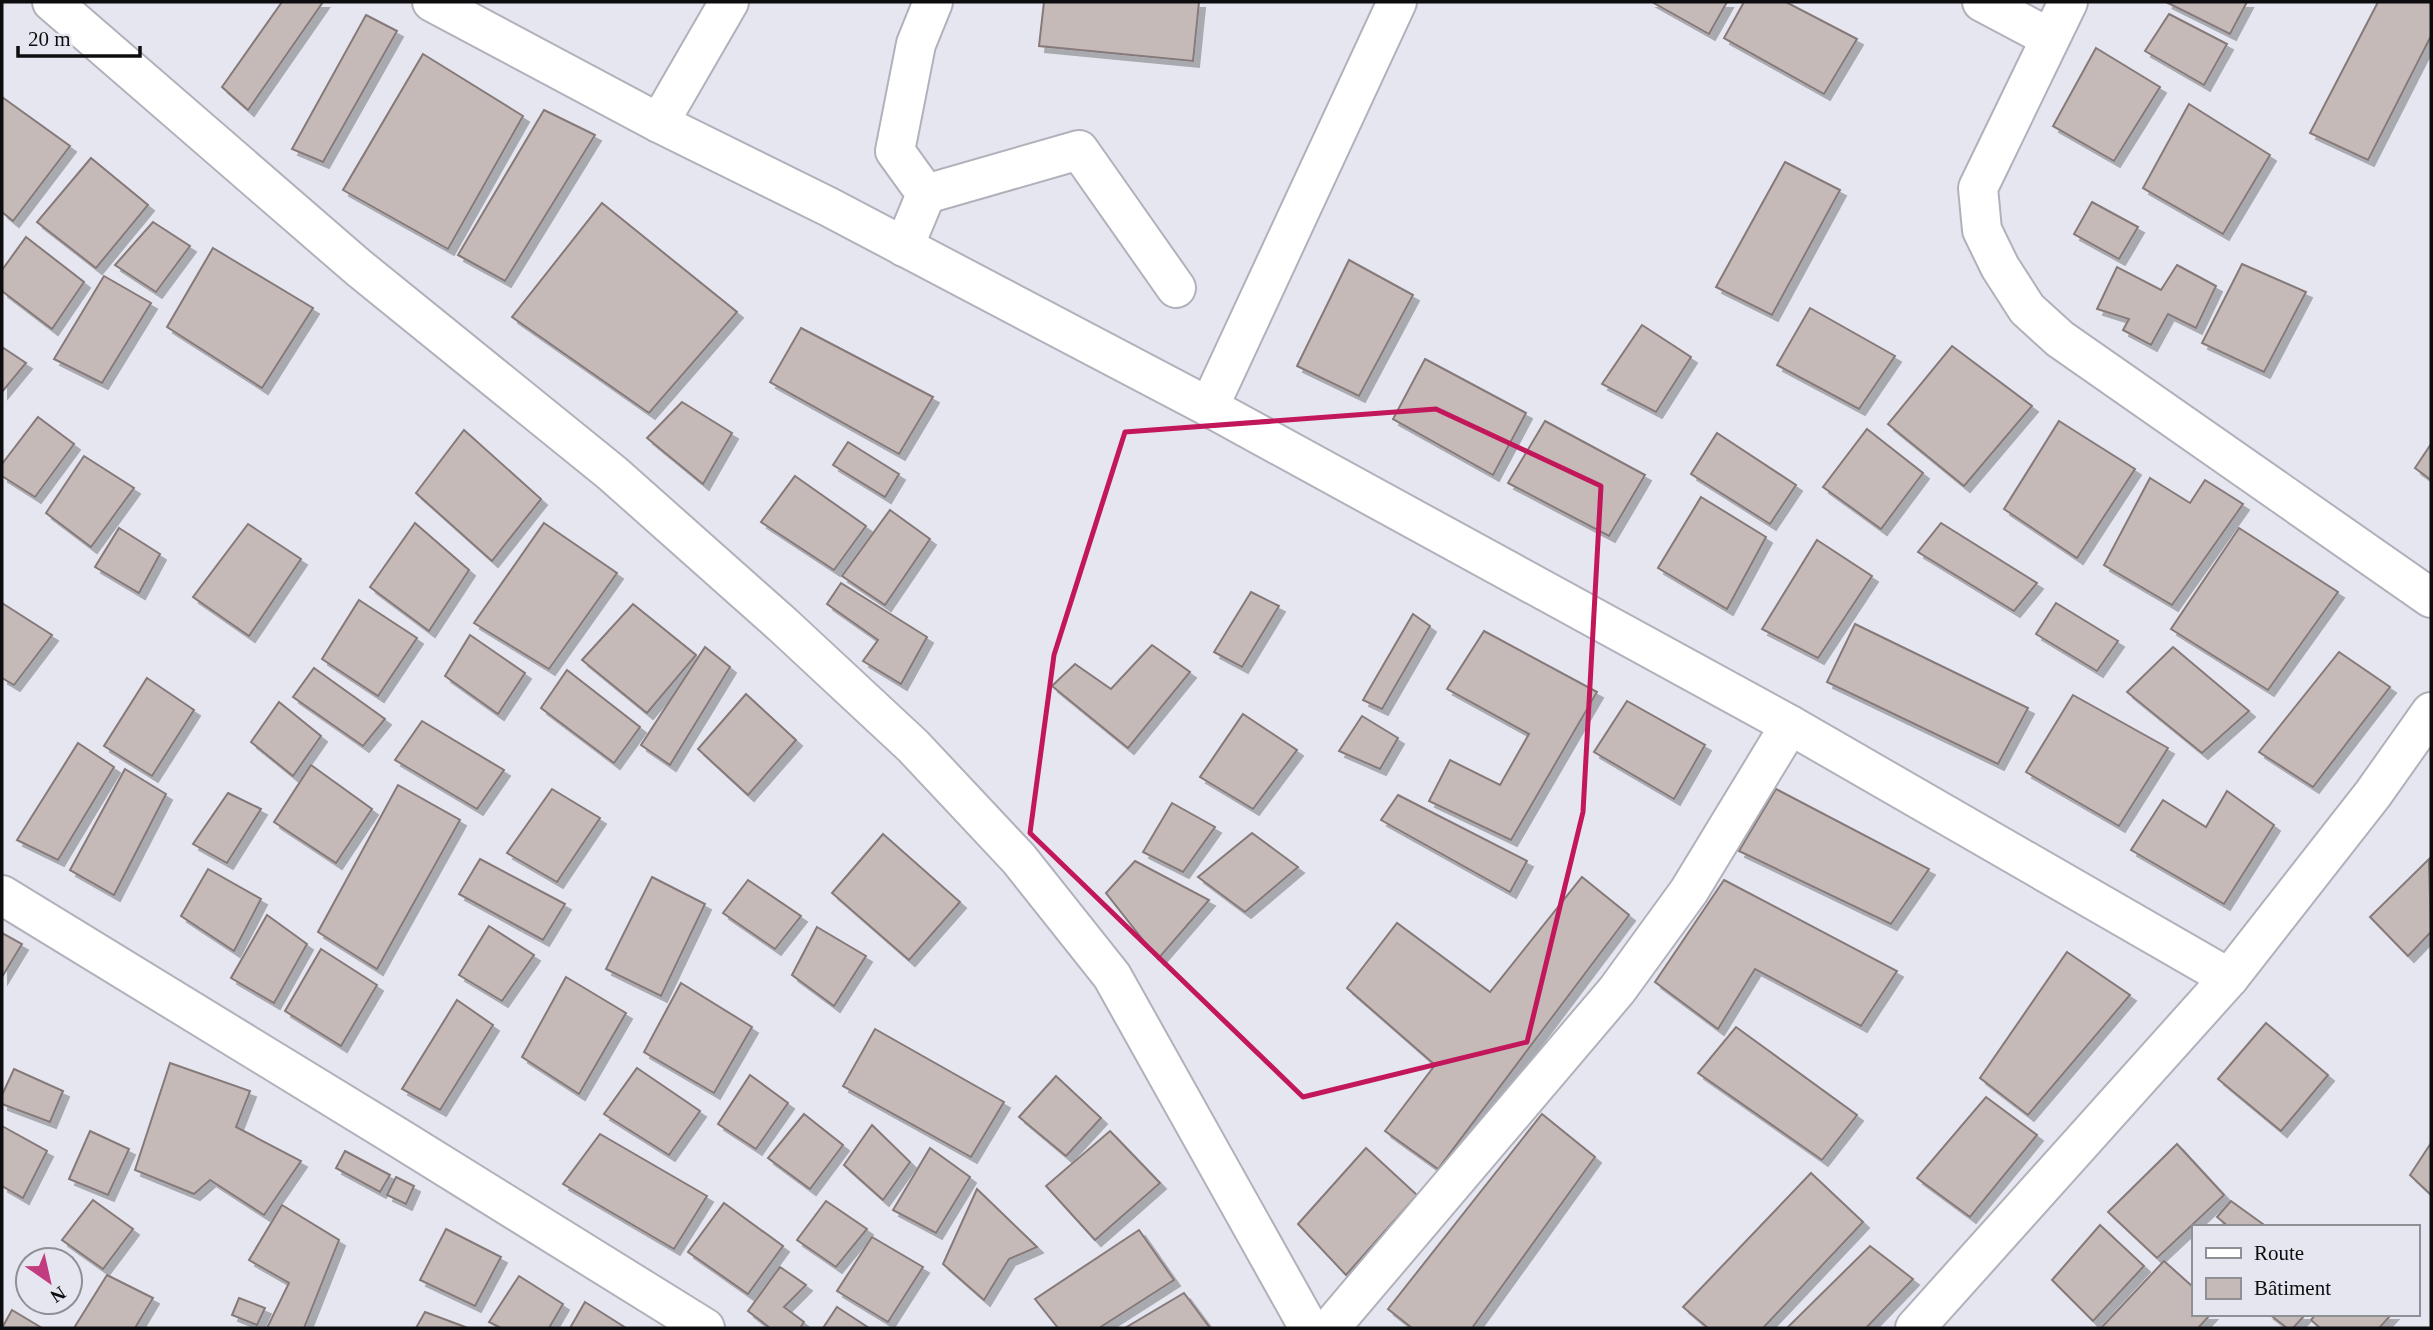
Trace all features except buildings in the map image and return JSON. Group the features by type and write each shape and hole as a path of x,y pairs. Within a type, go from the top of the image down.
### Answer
{"street":[{"path":"52,2 359,268 612,473 913,746 1019,859 1112,976 1308,1328"},
{"path":"432,2 659,123 829,207 1209,407 1790,725 2229,978"},
{"path":"659,123 729,2"},
{"path":"926,194 895,151 916,44 933,2"},
{"path":"1209,407 1397,2"},
{"path":"1982,2 2050,37"},
{"path":"2068,2 1978,188 1982,229 2000,267 2027,309 2060,339 2431,598"},
{"path":"926,194 1079,150 1176,288"},
{"path":"904,247 926,194"},
{"path":"1914,1328 2229,978 2373,794 2431,712"},
{"path":"1330,1328 1617,990 1689,891 1790,725"},
{"path":"2,895 705,1328"}],"highlighted area":[{"path":"1436,409 1601,486 1583,812 1527,1042 1303,1097 1030,833 1054,655 1125,432"}]}
